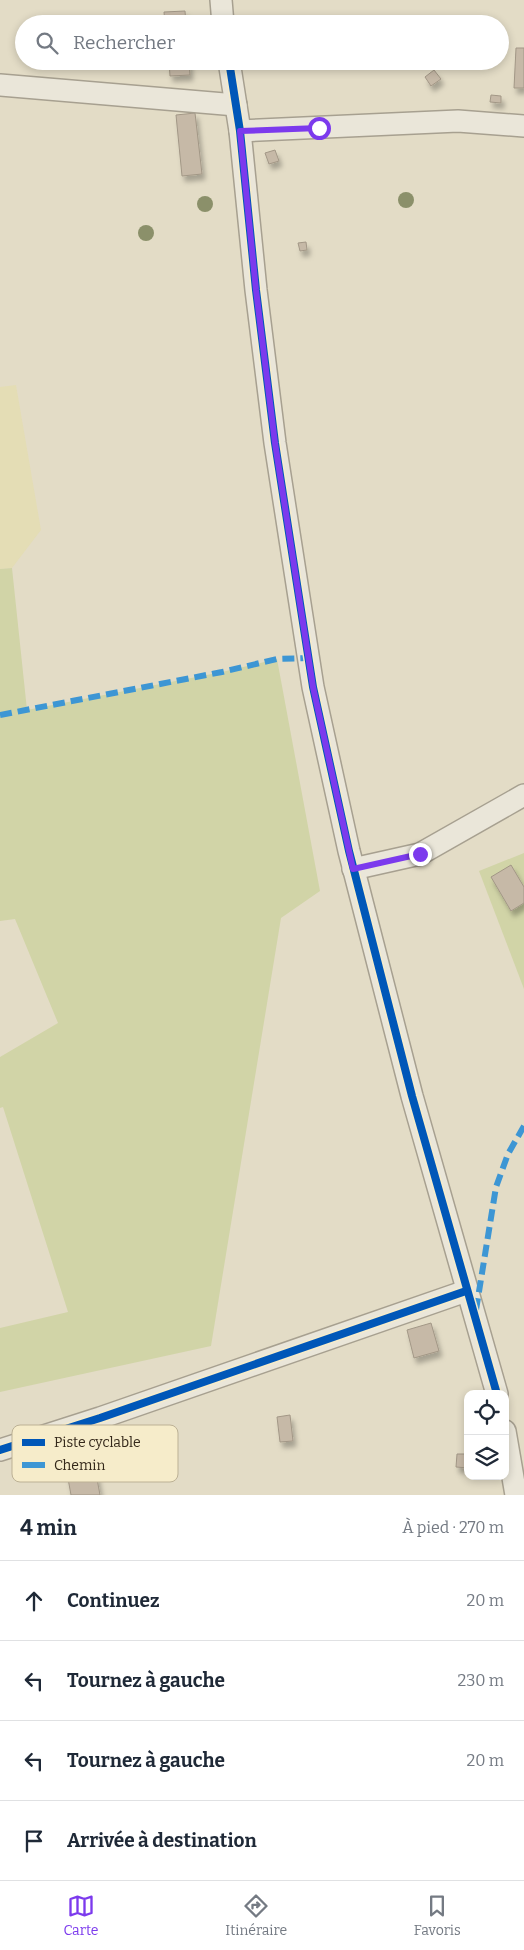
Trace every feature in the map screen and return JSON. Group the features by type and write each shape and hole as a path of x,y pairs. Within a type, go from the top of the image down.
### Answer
{"street":[{"path":"221,0 223,15"},
{"path":"230,70 240,131 257,298 278,462 313,687 353,869 412,1096 466,1291 496,1390"},
{"path":"0,85 236,105"},
{"path":"240,131 458,121 524,126"},
{"path":"353,869 420,854 524,795"},
{"path":"78,1425 466,1291"},
{"path":"506,1435 516,1495"},
{"path":"0,1450 12,1446"}],"shaded area":[{"path":"16,385 41,530 12,568 0,569 0,387"}],"green space":[{"path":"12,568 27,710 222,672 277,659 320,891 281,918 211,1346 0,1392 0,1328 68,1312 3,1107 0,1108 0,1057 58,1023 15,919 0,921 0,569"},
{"path":"524,853 524,989 479,871"}],"building":[{"path":"185,11 185,15 164,15 164,12"},
{"path":"516,48 524,48 524,88 514,88"},
{"path":"170,70 190,70 190,75 170,76"},
{"path":"434,70 441,79 431,86 425,77"},
{"path":"491,95 501,96 501,103 490,102"},
{"path":"195,113 202,174 182,176 176,115"},
{"path":"275,150 279,161 269,164 265,153"},
{"path":"306,242 307,250 300,251 298,243"},
{"path":"511,865 524,887 524,903 511,911 491,877"},
{"path":"431,1323 439,1351 414,1358 407,1330"},
{"path":"290,1415 293,1441 280,1442 277,1417"},
{"path":"457,1454 464,1454 464,1468 456,1467"},
{"path":"69,1482 98,1482 100,1495 71,1495"}],"marked path":[{"path":"0,715 222,672 277,659 309,658"},
{"path":"476,1310 496,1187 508,1154 524,1126"}],"cycle path":[{"path":"230,70 240,131 256,290 275,443 313,687 349,851 412,1096 496,1390"},
{"path":"78,1425 466,1291"},
{"path":"0,1450 12,1446"}],"route":[{"path":"319,128 240,131 256,290 275,443 313,687 353,869 420,854"}]}
